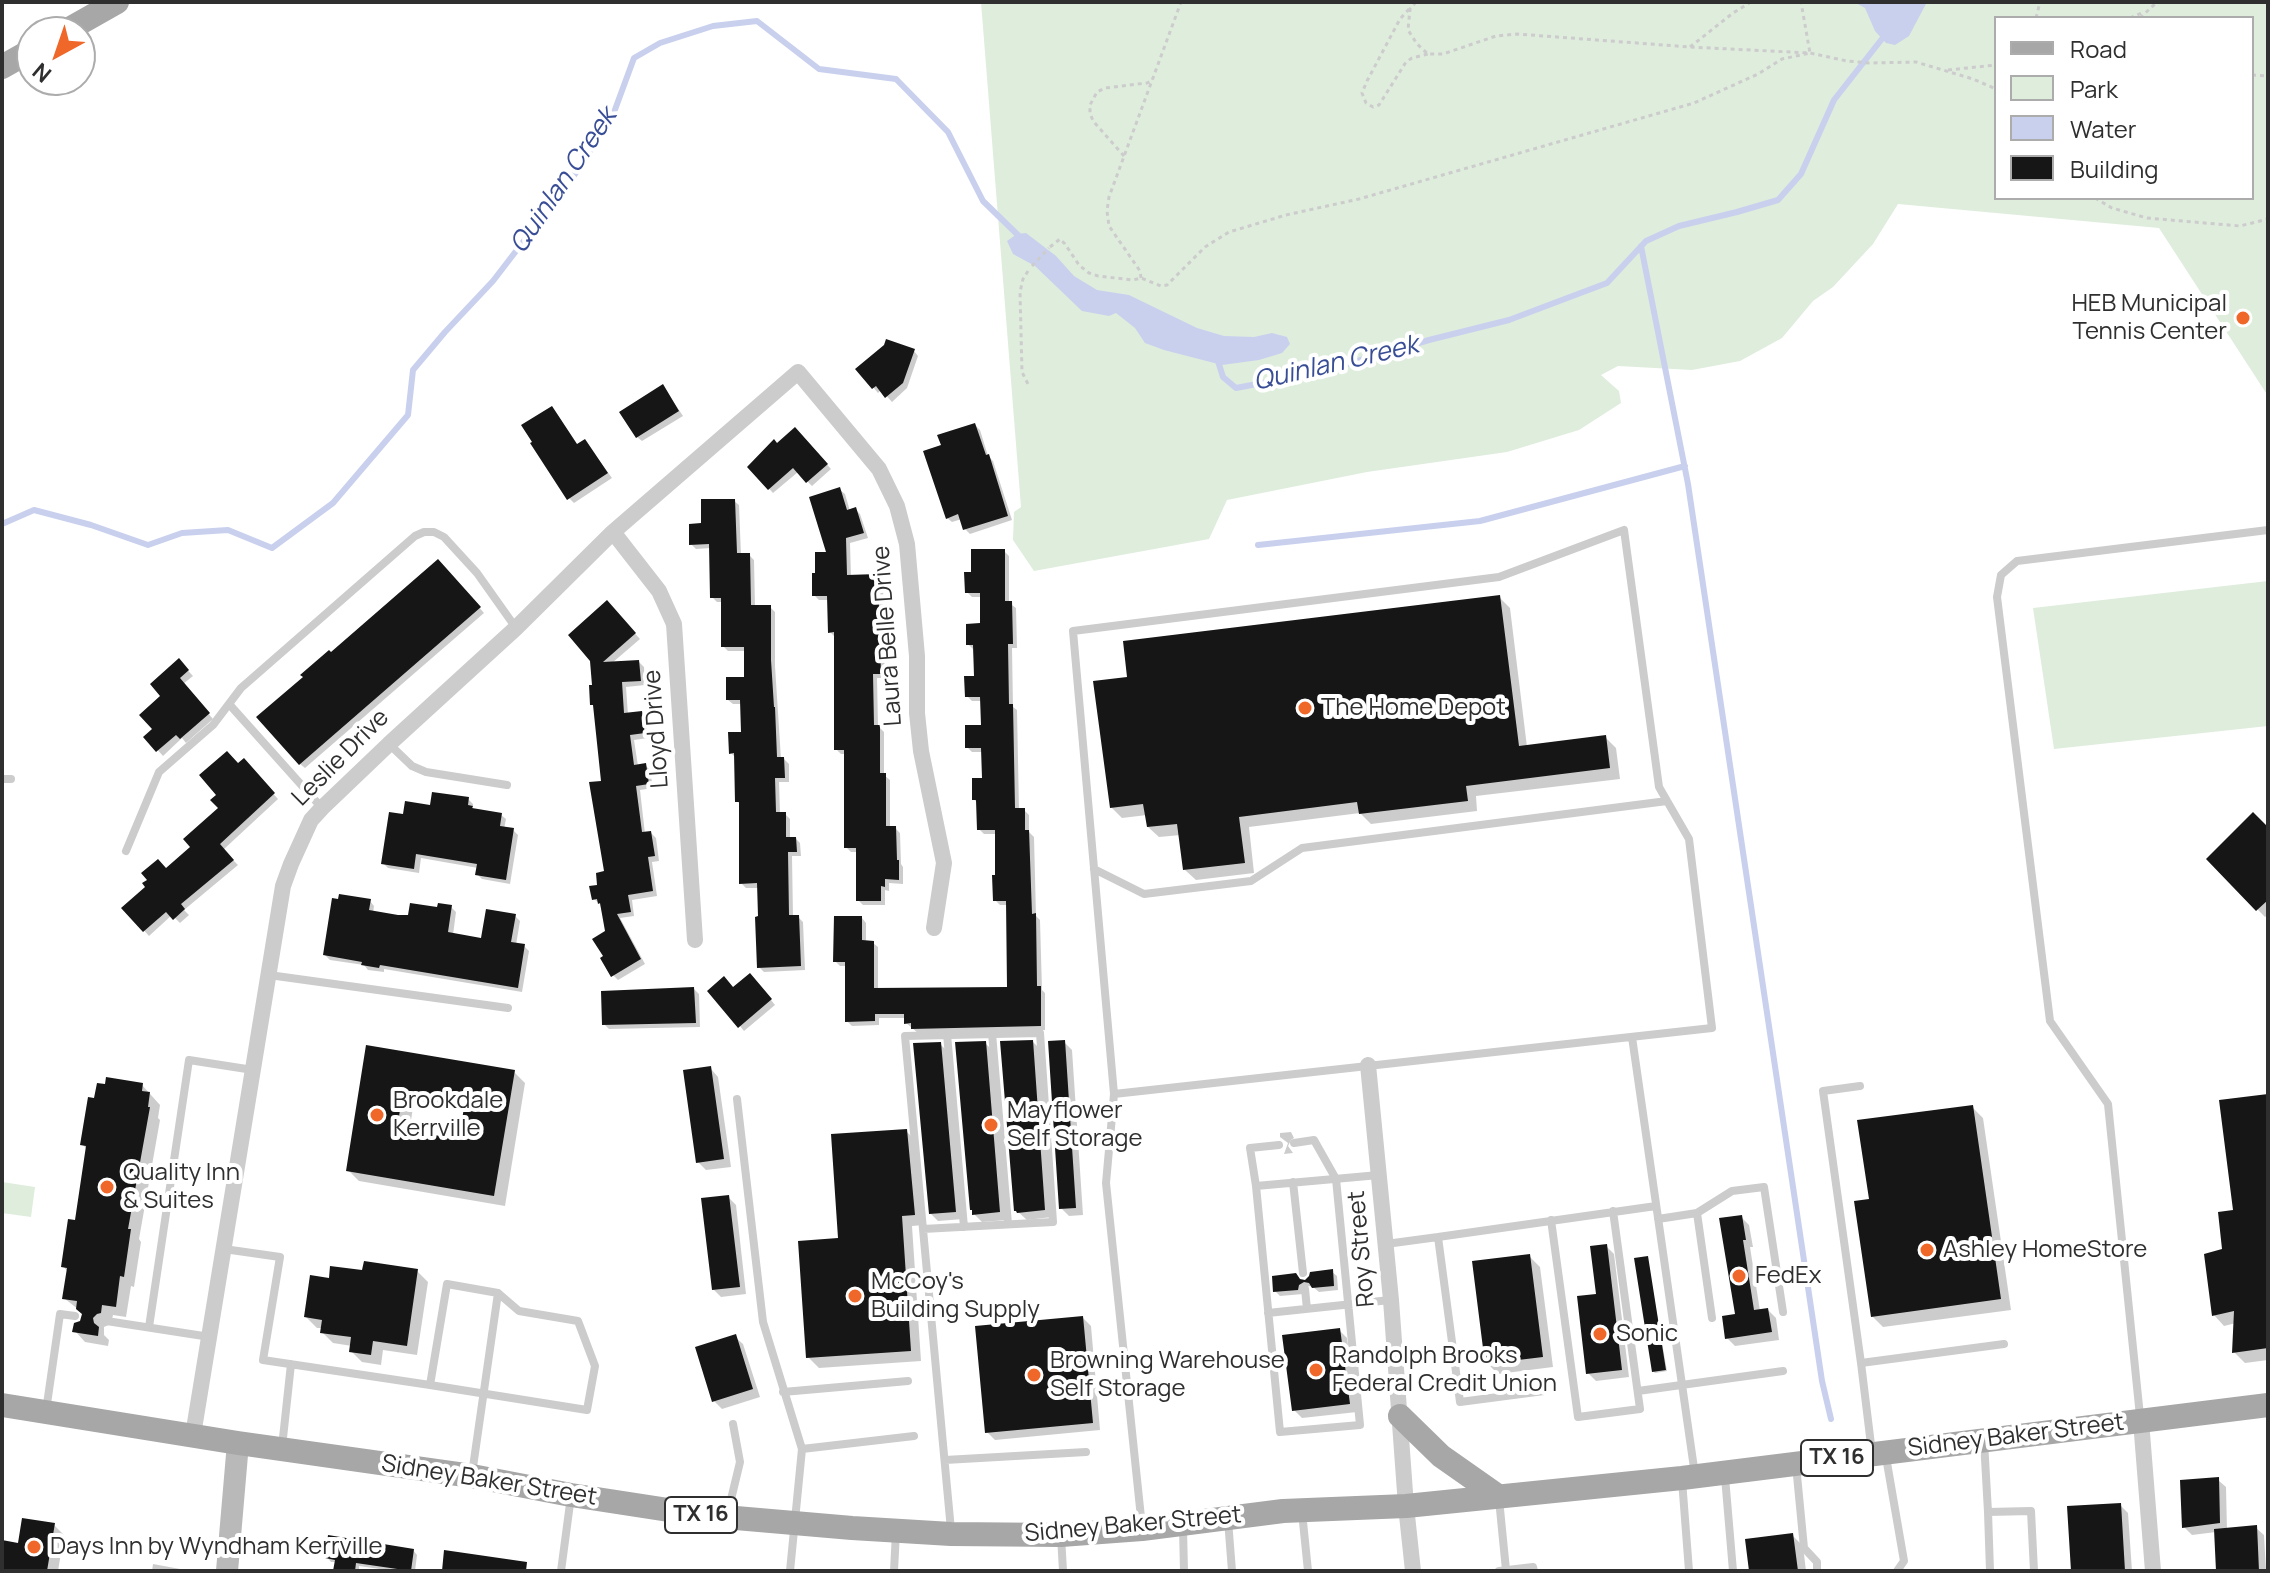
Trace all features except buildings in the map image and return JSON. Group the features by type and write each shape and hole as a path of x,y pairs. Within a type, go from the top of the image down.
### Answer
{"main road":[{"path":"92,16 117,2"},
{"name":"Sidney Baker Street","path":"2,1405 472,1476 701,1515 896,1531 1061,1535 1302,1511 1406,1506 1688,1477 2268,1405"},
{"path":"1400,1416 1441,1456 1498,1496"}],"street":[{"name":"Leslie Drive","path":"193,1435 283,886 311,820 516,628 613,532 798,372"},
{"name":"Laura Belle Drive","path":"798,372 879,469 897,506 907,544 917,656 921,751 944,863 934,928"},
{"name":"Lloyd Drive","path":"613,532 659,591 674,624 695,940"},
{"name":"Roy Street","path":"1368,1065 1413,1571"},
{"path":"2141,1421 2153,1571"},
{"path":"227,1571 238,1443"}],"lane":[{"path":"1114,1094 1712,1028 1689,839 1659,787 1624,530 1499,577 1073,631 1114,1094 1106,1183 1142,1529"},
{"path":"2141,1421 2108,1104 2050,1021 1997,597 2001,575 2017,561 2268,530"},
{"path":"126,851 159,772 213,725 241,688 415,536 434,532 444,537 477,573 516,628"},
{"path":"229,704 322,808"},
{"path":"389,744 412,766 426,772 507,785"},
{"path":"1094,869 1144,894 1251,881 1302,848 1667,801"},
{"path":"269,975 508,1008"},
{"path":"992,1033 1008,1224"},
{"path":"923,1229 1053,1222 1040,1033 905,1036 951,1534"},
{"path":"947,1034 964,1227"},
{"path":"1632,1037 1681,1386 1688,1477 1689,1571"},
{"path":"149,1327 189,1060 253,1070"},
{"path":"1860,1086 1823,1091 1861,1363 1904,1561 1897,1571"},
{"path":"737,1099 763,1322 802,1449 790,1571"},
{"path":"1279,1145 1250,1148 1280,1432 1360,1425 1336,1179 1314,1140 1294,1143"},
{"path":"1256,1186 1379,1174"},
{"path":"1293,1182 1303,1273"},
{"path":"1658,1219 1697,1213 1732,1191 1764,1187 1783,1312"},
{"path":"1386,1244 1656,1206"},
{"path":"1551,1220 1578,1417 1640,1409 1613,1211"},
{"path":"1697,1213 1712,1318"},
{"path":"1438,1237 1460,1402 1544,1391"},
{"path":"224,1249 280,1257 263,1360 587,1410 595,1366 578,1321 519,1311 498,1293 447,1284 430,1385"},
{"path":"1305,1289 1307,1309"},
{"path":"472,1476 498,1293"},
{"path":"1268,1313 1391,1300"},
{"path":"46,1412 60,1314 75,1316"},
{"path":"100,1320 210,1337"},
{"path":"1861,1363 2004,1344"},
{"path":"282,1449 291,1364"},
{"path":"1638,1391 1783,1371"},
{"path":"783,1392 908,1381"},
{"path":"727,1517 740,1462 733,1424"},
{"path":"802,1449 914,1436"},
{"path":"1984,1441 1990,1571"},
{"path":"945,1460 1086,1452"},
{"path":"1796,1463 1804,1548 1817,1562 1817,1571"},
{"path":"1724,1472 1733,1571"},
{"path":"561,1571 571,1495"},
{"path":"1498,1496 1506,1570"},
{"path":"1302,1511 1308,1571"},
{"path":"1988,1512 2031,1511 2034,1571"},
{"path":"1228,1518 1232,1571"},
{"path":"1183,1524 1184,1571"},
{"path":"894,1571 896,1531"},
{"path":"1061,1535 1063,1571"},
{"path":"1499,1571 1533,1567 1534,1571"}],"path":[{"path":"1141,278 1140,271 1109,226 1109,197 1181,2"},
{"path":"1416,2 1400,19 1362,93 1366,103 1373,107 1379,105 1406,62 1412,58 1443,54 1496,36 1517,34 1810,53 1847,61 1916,62 1994,88"},
{"path":"1690,47 1751,2"},
{"path":"1801,2 1810,53"},
{"path":"2135,16 2157,2"},
{"path":"1410,9 1408,30 1428,54"},
{"path":"2141,16 2144,12"},
{"path":"1032,266 1060,239 1079,265 1089,273 1133,280 1141,278 1161,286 1167,285 1205,247 1229,232 1286,215 1359,199 1694,103 1758,74 1782,59 1810,53"},
{"path":"1944,71 1994,65"},
{"path":"1124,156 1093,121 1090,105 1097,92 1105,88 1147,83 1153,79"},
{"path":"2098,200 2112,208 2147,218 2240,226 2268,219"},
{"path":"1028,271 1020,292 1022,372 1029,386"}],"green space":[{"path":"981,2 2268,2 2268,396 2159,228 1898,204 1873,244 1833,287 1813,301 1782,338 1740,361 1692,370 1618,366 1601,375 1619,391 1621,403 1579,430 1507,452 1367,472 1227,500 1209,539 1034,571 1013,540 1014,512 1021,507"},
{"path":"2268,581 2268,726 2054,749 2033,608"},
{"path":"2,1182 35,1187 31,1217 2,1213"}],"water":[{"path":"1854,2 1927,2 1909,36 1895,45 1886,43 1875,31 1865,8"},
{"path":"1026,233 1056,256 1074,276 1097,290 1129,295 1197,328 1224,336 1254,337 1272,333 1287,337 1290,344 1282,353 1222,365 1145,343 1135,328 1116,313 1109,316 1082,311 1035,266 1013,254 1007,241 1017,234"}],"waterway":[{"name":"Quinlan Creek","path":"2,524 34,510 148,545 182,533 228,530 272,548 333,503 408,415 413,370 493,281 573,177 613,115 634,58 660,43 713,26 757,21 819,69 896,79 948,132 983,201 1021,238"},
{"name":"Quinlan Creek","path":"1217,358 1223,377 1236,388 1320,372 1509,320 1607,283 1646,241 1679,226 1778,200 1801,174 1834,100 1885,35"},
{"path":"1641,246 1688,484 1822,1381 1831,1419"},
{"path":"1258,545 1480,521 1685,466"}],"place":[{"name":"HEB Municipal Tennis Center","path":"2243,318"},
{"name":"The Home Depot","path":"1305,708"},
{"name":"Brookdale Kerrville","path":"377,1115"},
{"name":"Mayflower Self Storage","path":"991,1125"},
{"name":"Quality Inn & Suites","path":"107,1187"},
{"name":"Ashley HomeStore","path":"1927,1250"},
{"name":"FedEx","path":"1739,1276"},
{"name":"McCoy's Building Supply","path":"855,1296"},
{"name":"Sonic","path":"1600,1334"},
{"name":"Randolph Brooks Federal Credit Union","path":"1316,1370"},
{"name":"Browning Warehouse Self Storage","path":"1034,1375"},
{"name":"Days Inn by Wyndham Kerrville","path":"34,1547"}]}
